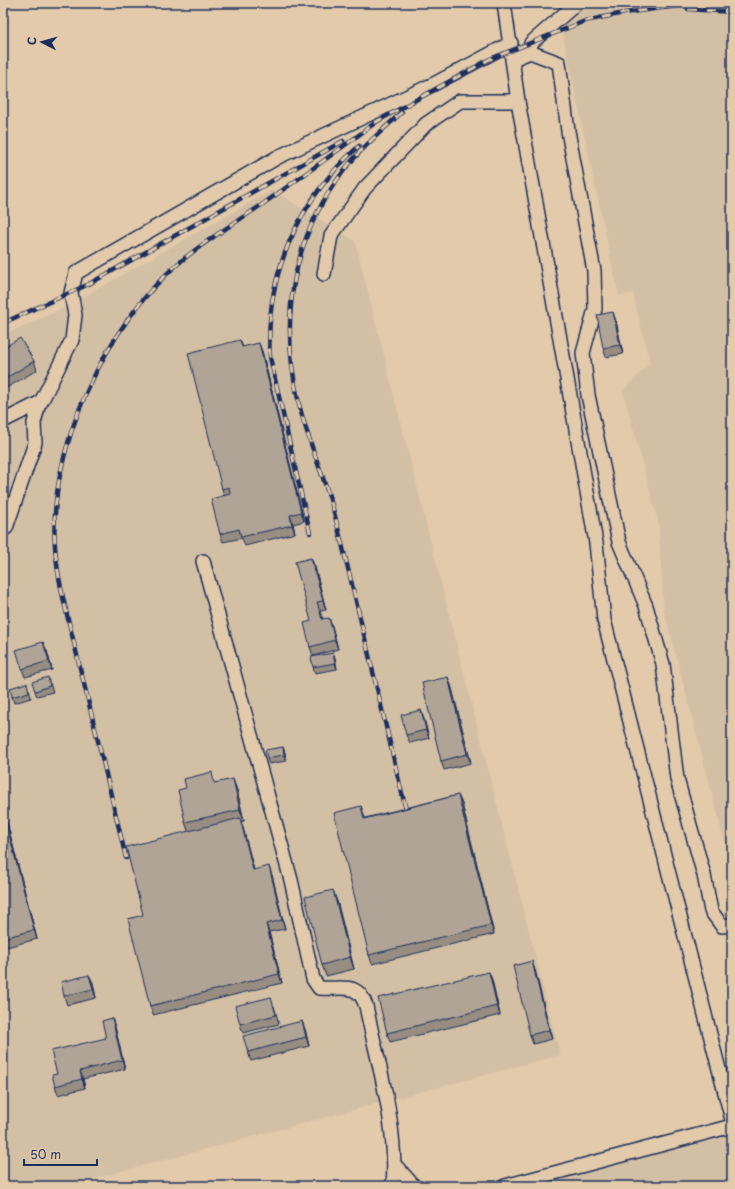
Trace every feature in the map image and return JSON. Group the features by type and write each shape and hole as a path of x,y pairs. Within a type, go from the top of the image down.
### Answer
{"street":[{"path":"504,3 511,43 518,101 596,543 604,620 732,1120"},
{"path":"530,52 531,43 577,3"},
{"path":"6,528 35,444 34,423 39,403 72,340 75,315 70,293 76,273 278,157 434,84 511,43"},
{"path":"513,59 530,52 558,63 568,131 594,271 595,309 583,353 588,395 602,466 619,542 646,606 664,664 677,779 704,875 711,911 722,926 732,925"},
{"path":"324,274 331,236 365,188 426,124 460,101 518,101"},
{"path":"3,421 39,403"},
{"path":"203,561 291,880 313,979 319,988 354,989 362,995 394,1135 395,1165 393,1186"},
{"path":"505,1186 732,1126"},
{"path":"395,1165 414,1186"}],"shaded area":[{"path":"556,3 732,3 732,869 664,610 658,521 623,391 650,363 633,293 619,296"},
{"path":"272,190 355,241 560,1055 66,1186 3,1186 3,335 62,309"},
{"path":"732,1128 732,1186 515,1186"}],"building":[{"path":"613,312 620,345 603,348 597,315"},
{"path":"20,338 34,361 3,380 3,348"},
{"path":"240,340 242,347 259,343 301,512 290,515 292,525 241,537 239,529 220,534 211,499 230,494 229,487 222,489 188,353"},
{"path":"311,558 323,601 317,602 322,619 329,618 335,640 310,647 304,623 311,621 295,562"},
{"path":"43,642 49,661 22,669 16,650"},
{"path":"333,653 335,663 313,667 311,657"},
{"path":"48,677 50,686 35,691 32,682"},
{"path":"448,677 467,754 441,761 422,683"},
{"path":"27,683 29,692 12,697 10,688"},
{"path":"421,710 426,730 406,735 401,715"},
{"path":"283,747 284,755 267,758 265,750"},
{"path":"212,772 214,783 233,779 240,810 185,822 178,790 186,788 184,779"},
{"path":"458,795 491,925 369,955 334,813 361,806 364,819"},
{"path":"3,811 34,930 3,938"},
{"path":"240,818 253,870 269,866 282,920 266,924 279,974 150,1006 128,919 143,915 126,847"},
{"path":"333,890 350,957 322,965 305,897"},
{"path":"532,961 549,1030 530,1035 513,966"},
{"path":"489,972 497,1006 387,1033 378,998"},
{"path":"89,975 93,989 64,996 61,982"},
{"path":"271,997 276,1015 240,1024 235,1006"},
{"path":"112,1018 122,1060 80,1071 82,1079 55,1086 52,1075 57,1074 51,1051 106,1038 102,1021"},
{"path":"302,1021 306,1037 248,1052 243,1036"}],"railway":[{"path":"374,123 490,59 585,21 624,13 699,3"},
{"path":"688,9 732,12"},
{"path":"402,112 352,160 327,195 313,222 302,251 294,280 290,341 293,373 299,404 335,516 407,814"},
{"path":"126,858 65,607 55,546 55,508 61,469 72,430 87,391 106,354 128,319 153,288 180,262 199,247 260,206 379,120"},
{"path":"3,323 89,284 343,141"},
{"path":"310,533 270,357 270,327 273,297 280,269 290,241 303,215 319,190 338,167 359,146"}]}
